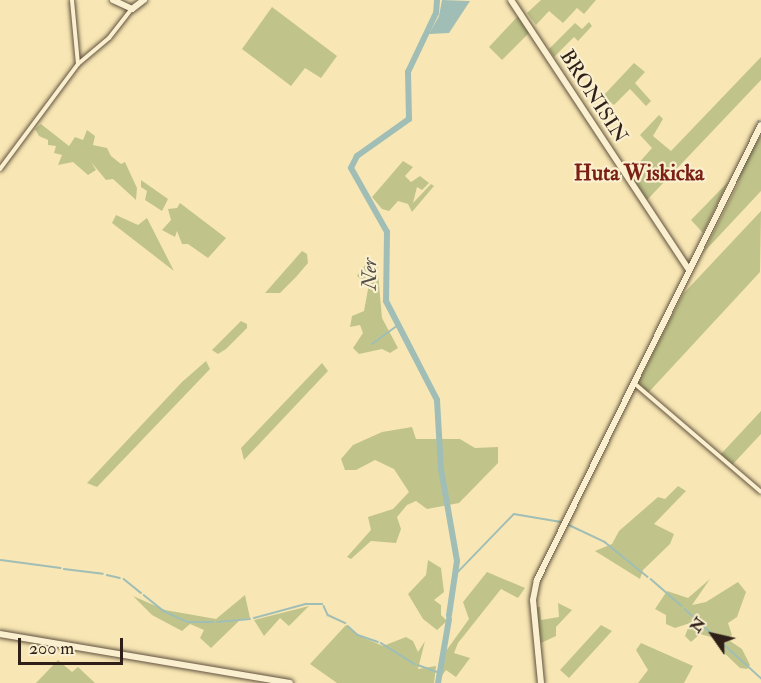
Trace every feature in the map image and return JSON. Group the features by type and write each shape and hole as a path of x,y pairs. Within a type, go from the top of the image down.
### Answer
{"street":[{"path":"72,0 78,64"},
{"path":"114,0 132,9"},
{"path":"0,169 78,64 109,38 132,9 144,0"},
{"name":"BRONISIN","path":"511,0 689,270"},
{"path":"541,683 534,588 761,125"},
{"path":"633,382 761,492"},
{"path":"0,634 290,683"}],"green space":[{"path":"541,0 596,0 584,14 577,8 563,23 549,11 536,25 527,13"},
{"path":"272,7 337,56 321,78 305,68 291,86 242,49"},
{"path":"519,15 530,32 502,60 489,47"},
{"path":"589,22 592,26 578,41 574,37 554,57 549,49 575,23 582,29"},
{"path":"761,57 761,80 647,200 629,174 652,148 640,135 659,115 663,119 653,136 671,151"},
{"path":"634,63 645,72 635,83 651,101 646,106 630,89 614,105 603,96"},
{"path":"41,124 69,146 75,137 83,140 87,130 95,136 93,145 107,148 111,156 121,164 125,162 137,188 136,200 113,179 106,180 91,162 96,170 88,175 73,162 58,165 62,155 54,153 56,146 48,145 48,140 39,136 35,129"},
{"path":"761,135 761,191 703,253 738,184 741,169"},
{"path":"403,161 413,167 405,176 411,182 420,176 429,183 422,190 417,187 413,203 431,184 434,186 412,212 408,204 398,201 389,211 382,209 372,197"},
{"path":"141,180 168,199 162,211 145,200 147,191 141,187"},
{"path":"728,182 703,233 691,220"},
{"path":"180,203 226,238 208,258 188,244 182,244 177,231 175,237 162,230 171,220 168,209 177,208"},
{"path":"761,211 760,272 648,393 638,383 683,294"},
{"path":"116,215 138,225 147,218 174,271 112,223"},
{"path":"302,251 307,254 308,263 296,277 280,293 265,293"},
{"path":"377,262 382,318 398,348 390,353 382,349 359,354 353,348 363,333 360,325 350,327 352,316 364,311 369,284 357,276 366,264"},
{"path":"241,321 247,324 247,328 226,349 218,354 212,350"},
{"path":"206,361 210,369 97,487 87,483 182,382"},
{"path":"322,363 328,371 244,460 241,448"},
{"path":"761,411 761,434 732,465 720,455"},
{"path":"412,427 416,439 460,439 475,448 498,447 498,463 459,503 427,509 416,501 407,505 397,517 401,529 396,543 371,541 351,559 347,557 371,530 368,517 393,509 409,492 394,469 375,460 356,470 345,470 341,459 353,445 382,432"},
{"path":"678,486 686,491 654,524 674,534 670,544 643,570 640,579 595,551 612,544 619,531 658,497 665,499"},
{"path":"428,560 441,568 444,592 434,600 441,605 441,615 447,621 437,630 423,619 408,594 426,575"},
{"path":"487,572 525,588 518,598 501,589 458,643 454,653 470,658 456,677 446,670 441,677 446,651 469,619 463,602"},
{"path":"710,579 692,605 706,602 738,582 746,592 737,617 728,623 732,635 727,639 742,649 750,665 747,669 740,668 720,649 722,640 700,634 691,642 685,636 690,623 675,628 666,624 666,615 655,609 667,591 688,598"},
{"path":"245,595 250,618 240,620 211,648 200,638 204,630 190,624 182,631 152,615 133,596 165,610 216,619"},
{"path":"558,603 572,610 556,627 556,636 541,643 536,607 540,607 541,620 559,617"},
{"path":"309,606 289,626 280,618 264,636 254,620"},
{"path":"346,625 357,635 383,646 406,637 413,641 418,652 425,641 418,669 436,666 434,683 337,683 310,664"},
{"path":"601,625 612,631 569,678 560,670"},
{"path":"641,643 693,666 684,683 638,683 648,670 636,650"},
{"path":"58,660 72,672 78,667 95,683 36,683"}],"water":[{"path":"442,0 470,1 449,33 429,34 439,16"}],"waterway":[{"name":"Ner","path":"437,0 436,13 408,72 409,119 357,156 351,168 387,232 386,301 437,400 441,469 457,561 449,615"},
{"path":"372,344 397,326"},
{"path":"456,574 514,514 562,522"},
{"path":"567,524 605,542 648,577"},
{"path":"1,560 60,568"},
{"path":"64,569 103,574"},
{"path":"107,575 120,578"},
{"path":"124,579 141,593"},
{"path":"651,579 682,606"},
{"path":"144,595 164,611 188,622 213,622"},
{"path":"254,618 306,604 322,604"},
{"path":"324,606 328,615 345,623"},
{"path":"685,609 761,678"},
{"path":"217,622 250,619"},
{"name":"Ner","path":"438,683 449,619"},
{"path":"348,626 358,635 378,642"},
{"path":"381,643 415,664"},
{"path":"418,665 440,673"}],"district":[{"name":"Huta Wiskicka","path":"639,174"}]}
